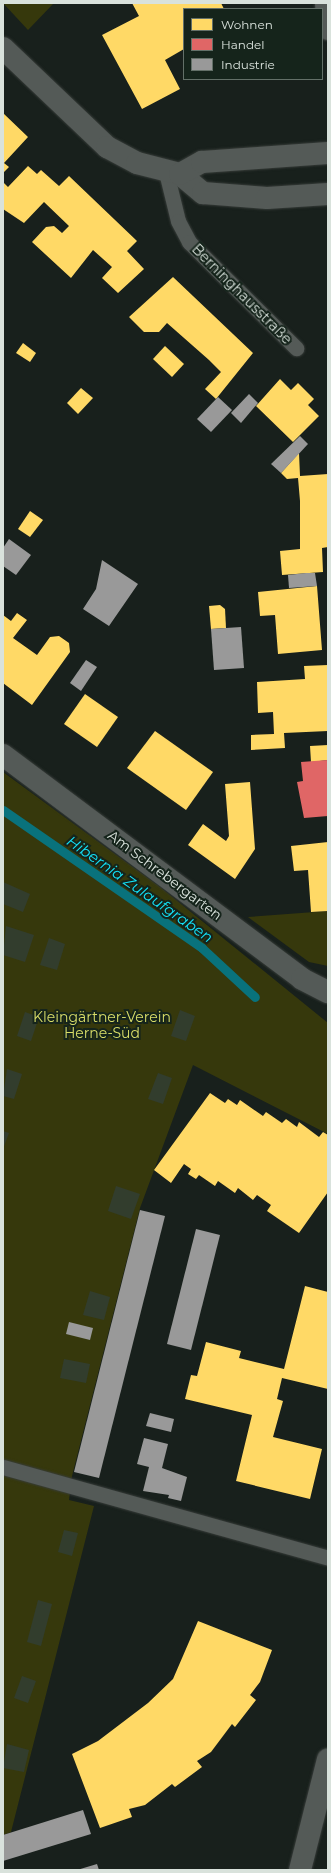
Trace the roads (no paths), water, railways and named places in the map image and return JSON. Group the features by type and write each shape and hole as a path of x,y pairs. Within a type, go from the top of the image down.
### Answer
{"street":[{"path":"326,3 328,29"},
{"path":"3,48 107,147 137,163 173,173 204,193 222,197 328,194"},
{"path":"173,173 202,162 328,153"},
{"name":"Am Schrebergarten","path":"3,755 302,979 328,992"},
{"path":"300,1870 328,1759"}],"lane":[{"name":"Berninghausstraße","path":"173,173 178,220 189,242 296,348"},
{"path":"3,1467 328,1558"}],"waterway":[{"name":"Hibernia Zulaufgraben","path":"3,810 202,948 255,997"}],"park label":[{"name":"Kleingärtner-Verein Herne-Süd","path":"102,1026"}]}
